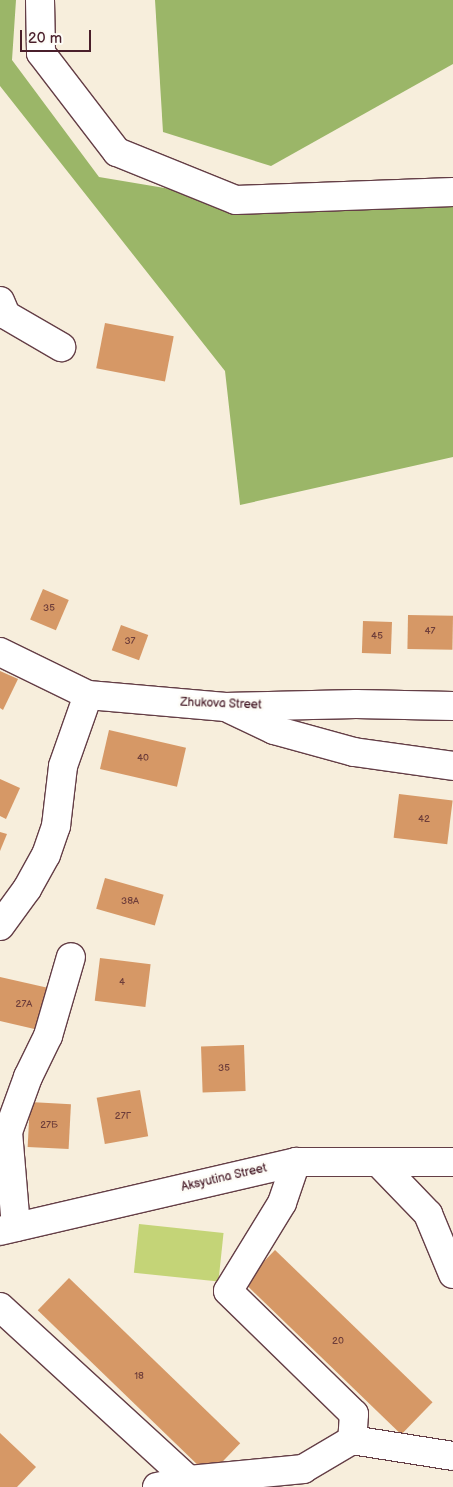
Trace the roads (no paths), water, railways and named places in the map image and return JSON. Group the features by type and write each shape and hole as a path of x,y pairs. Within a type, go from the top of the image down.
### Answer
{"street":[{"path":"40,0 41,53 117,152 236,200 453,192"},
{"path":"0,301 6,315 61,347"},
{"name":"Zhukova Street","path":"0,652 88,695 224,707 356,704 453,706"},
{"path":"0,926 28,889 46,855 56,826 63,766 88,695"},
{"path":"224,707 274,730 354,752 453,766"},
{"path":"8,1229 4,1132 48,1036 71,957"},
{"path":"296,1162 282,1203 228,1292 354,1414 352,1440"},
{"name":"Aksyutina Street","path":"8,1229 296,1162 453,1162"},
{"path":"380,1163 428,1214 453,1274"},
{"path":"0,1306 189,1480"},
{"path":"157,1487 189,1480 303,1469 352,1440 453,1456"},
{"path":"309,1487 323,1457"}]}
